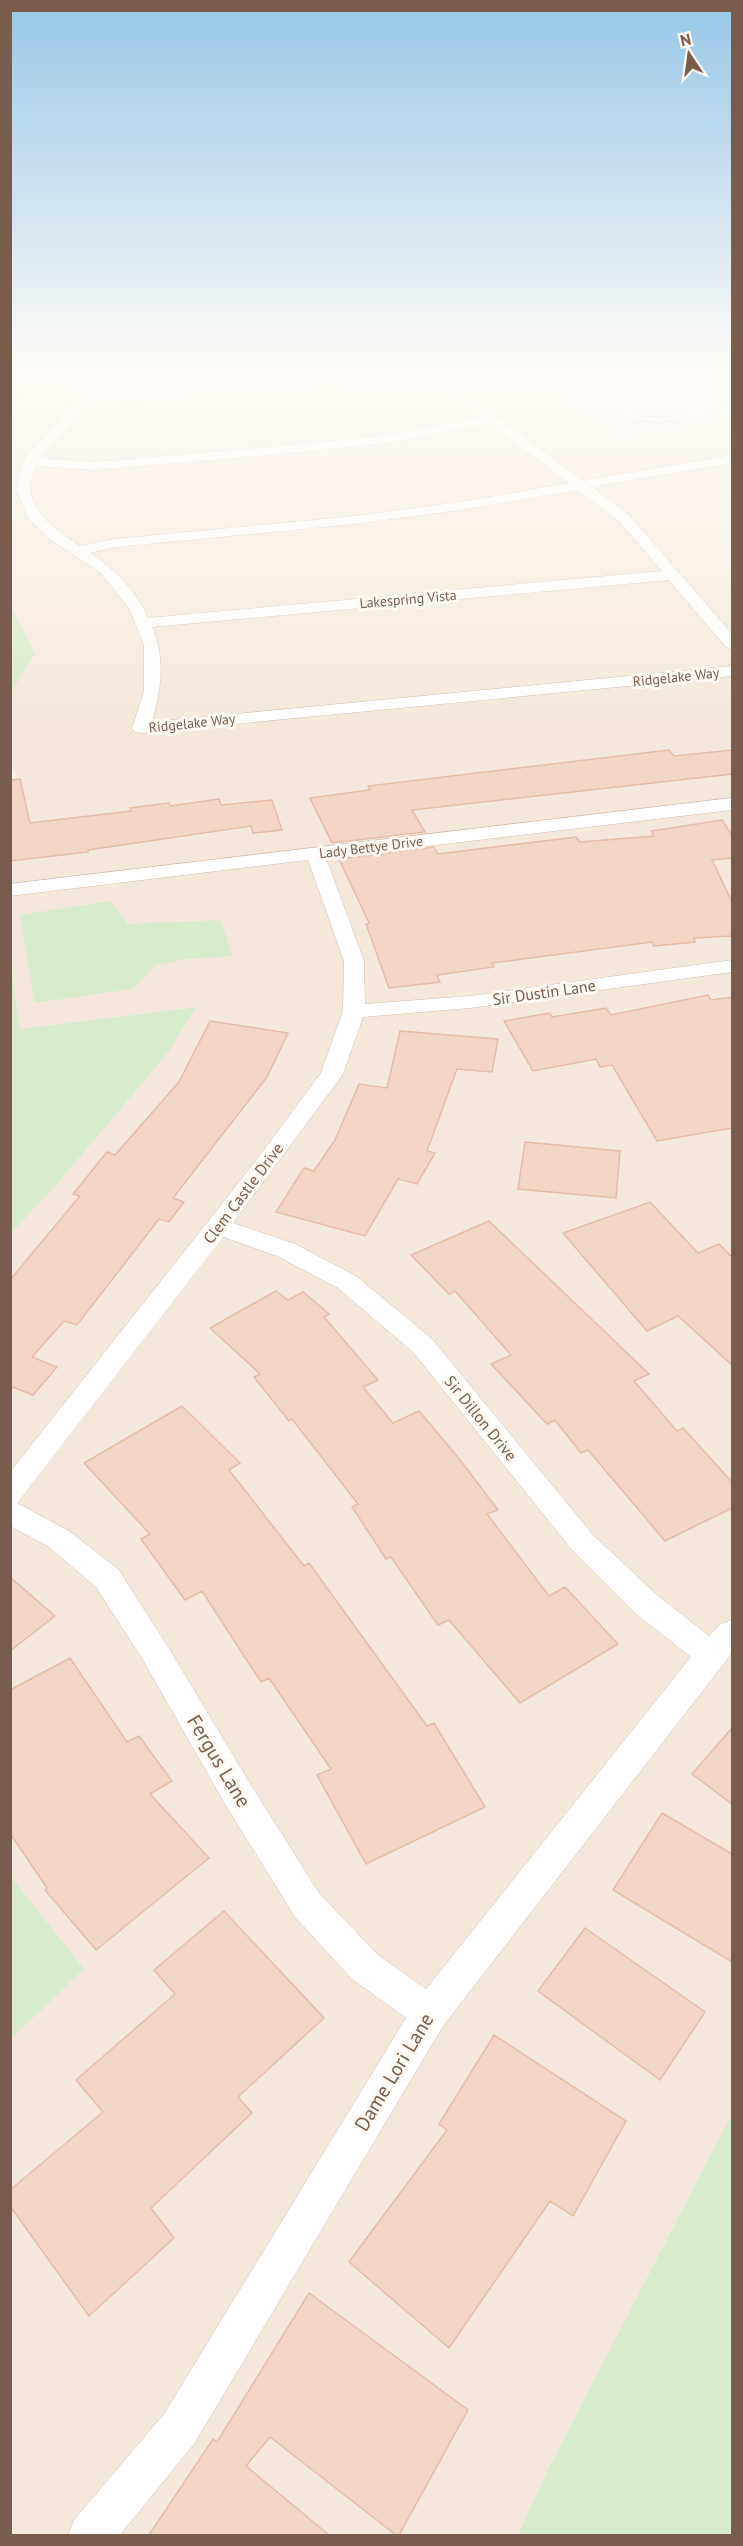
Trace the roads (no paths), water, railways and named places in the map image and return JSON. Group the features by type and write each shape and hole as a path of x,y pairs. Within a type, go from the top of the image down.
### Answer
{"street":[{"name":"Ridgelake Way","path":"24,491 32,514 56,537 106,570 136,607 152,645 152,692 141,728 732,671"},
{"path":"78,551 127,542 367,519 553,491"},
{"path":"591,491 624,518 732,644"},
{"name":"Lakespring Vista","path":"143,623 673,575"},
{"name":"Lady Bettye Drive","path":"10,890 732,804"},
{"name":"Clem Castle Drive","path":"10,1494 218,1227 332,1074 354,1011 354,961 315,854"},
{"name":"Sir Dustin Lane","path":"354,1011 470,1002 732,966"},
{"name":"Sir Dillon Drive","path":"218,1227 286,1250 347,1282 423,1346 584,1543 646,1604 722,1644"},
{"name":"Fergus Lane","path":"10,1512 59,1539 107,1578 154,1651 237,1793 307,1905 365,1967 430,2013"},
{"name":"Dame Lori Lane","path":"90,2535 179,2429 430,2013 722,1644"}]}
